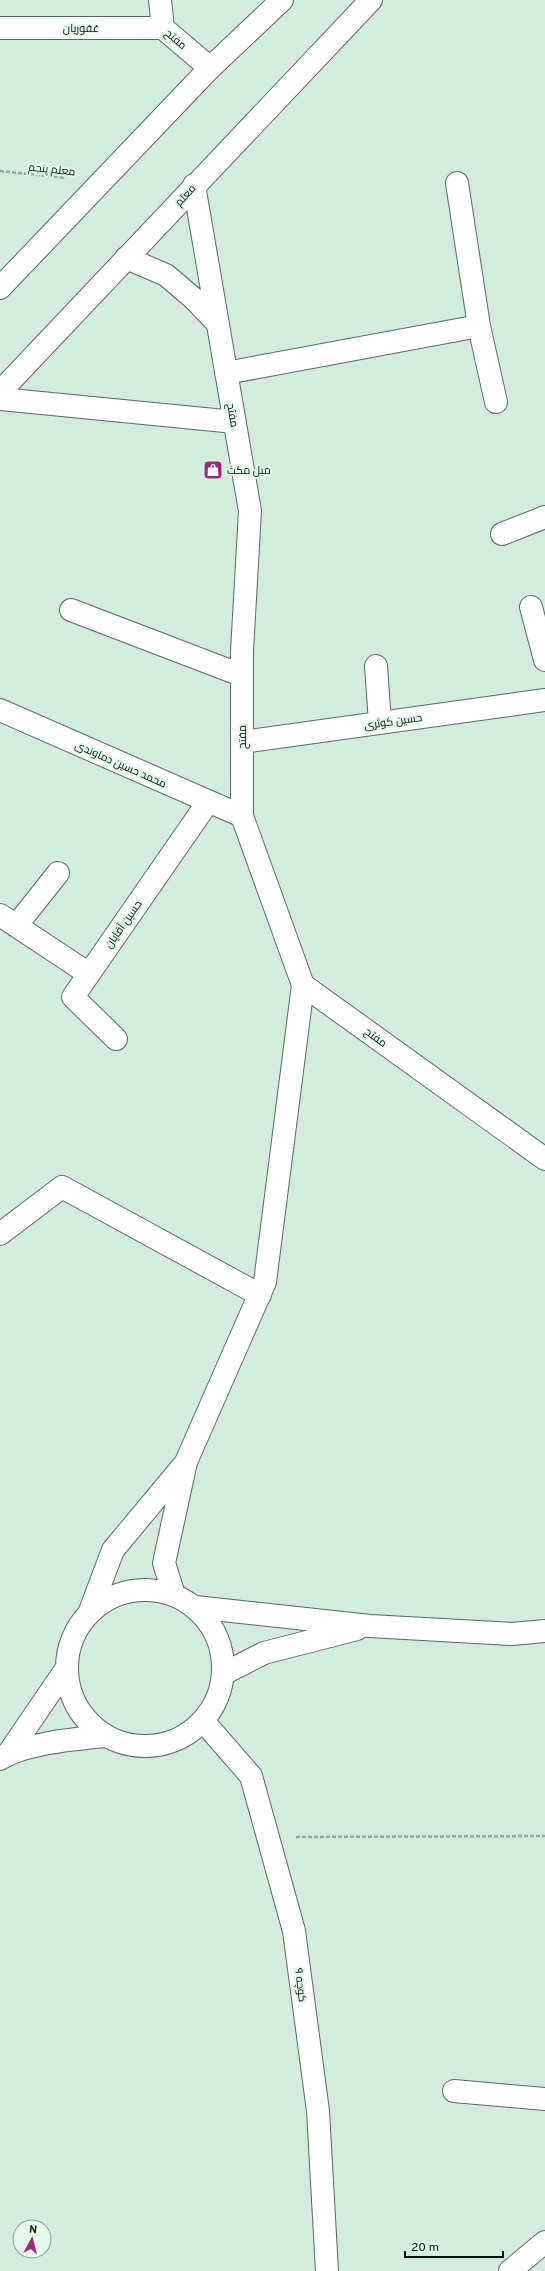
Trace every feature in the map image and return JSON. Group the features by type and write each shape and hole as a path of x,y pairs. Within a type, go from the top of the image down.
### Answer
{"street":[{"name":"مفتح","path":"160,0 163,28 210,68"},
{"path":"0,288 210,68 282,0"},
{"name":"معلم","path":"0,392 194,185 371,0"},
{"name":"غفوریان","path":"0,28 163,28"},
{"path":"457,183 479,326 496,402"},
{"name":"مفتح","path":"194,185 250,511 241,674 242,816 303,985 545,1159"},
{"path":"126,258 166,275 193,298 218,323"},
{"path":"226,373 479,326"},
{"path":"0,399 235,422"},
{"path":"502,534 545,517"},
{"path":"531,607 545,660"},
{"path":"71,610 241,674"},
{"path":"376,666 380,723"},
{"name":"حسین کوثری","path":"242,742 545,700"},
{"name":"محمد حسین دماوندی","path":"0,710 242,816"},
{"name":"حسین آقایان","path":"116,1039 72,997 208,802"},
{"path":"58,873 8,920 89,974"},
{"path":"174,1594 164,1563 186,1462 266,1282 303,985"},
{"path":"0,1234 62,1187 260,1295"},
{"path":"90,1611 108,1598 129,1591 152,1589 174,1594 195,1607 212,1626 222,1649 225,1673 218,1700 204,1722 182,1738 157,1746 130,1745 105,1736 84,1718 71,1695 66,1669 69,1648 77,1628 90,1611 113,1550 186,1462"},
{"path":"195,1607 370,1626 512,1634 545,1631"},
{"path":"225,1673 264,1653 370,1626"},
{"path":"4,1757 66,1669"},
{"name":"کوچه ۹","path":"204,1722 251,1776 294,1931 318,2111 327,2271"},
{"path":"4,1757 58,1741 105,1736"},
{"path":"454,2091 545,2099"},
{"path":"510,2271 545,2242"}],"path":[{"name":"معلم پنجم","path":"0,172 102,182"},
{"path":"268,1838 545,1836"}],"place":[{"name":"مبل مکث","path":"213,470"}]}
